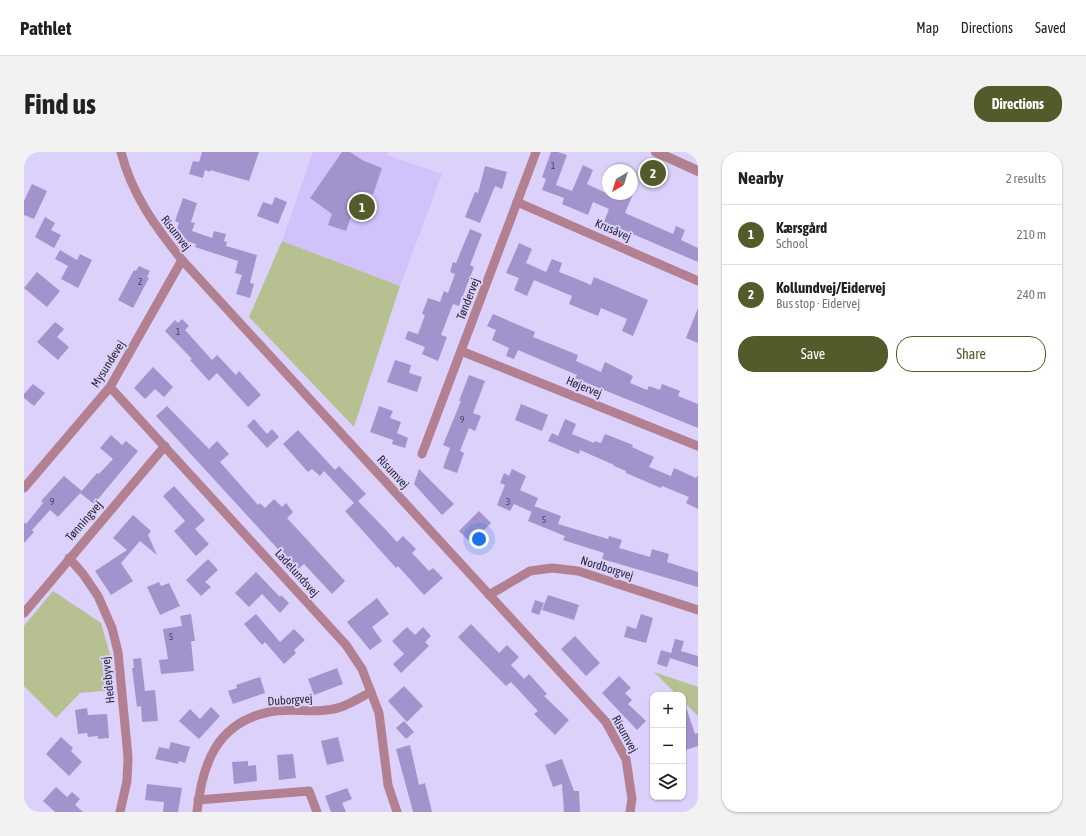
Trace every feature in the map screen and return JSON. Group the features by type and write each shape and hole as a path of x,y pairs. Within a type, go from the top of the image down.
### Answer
{"street":[{"name":"Risumvej","path":"121,152 133,187 151,220 182,260 606,722 626,759 632,799 630,812"},
{"name":"Tøndervej","path":"422,454 536,152"},
{"path":"656,152 698,171"},
{"name":"Krusåvej","path":"517,202 698,281"},
{"name":"Mysundevej","path":"24,488 110,387 182,260"},
{"name":"Højervej","path":"461,351 698,446"},
{"name":"Ladelundsvej","path":"110,387 346,645 362,669 379,713 388,785 397,812"},
{"name":"Tønningvej","path":"24,613 165,446"},
{"name":"Hedebyvej","path":"69,558 84,574 98,596 112,628 118,652 128,757 127,781 120,812"},
{"name":"Nordborgvej","path":"489,595 530,571 552,568 578,571 698,610"},
{"name":"Duborgvej","path":"197,812 203,771 212,750 229,730 248,719 269,712 317,711 341,707 371,692"},
{"path":"198,800 309,791 317,812"}],"shaded area":[{"path":"313,152 388,152 387,155 442,174 400,286 282,241"}],"green space":[{"path":"282,241 400,286 354,427 249,317"},
{"path":"53,591 101,623 111,658 114,690 80,693 56,718 24,686 24,626"},
{"path":"654,672 698,687 698,716 686,704 686,692 674,692"}],"building":[{"path":"202,152 259,152 249,181 210,170 210,172 205,170 203,178 189,174 193,161 199,162"},
{"path":"342,152 350,152 364,161 382,168 373,195 367,192 359,213 353,211 346,231 328,225 332,214 310,198"},
{"path":"551,152 558,152 567,155 556,185 572,191 583,165 593,170 587,184 602,191 602,200 630,200 625,213 673,234 676,226 685,230 681,240 698,248 698,262 621,229 620,232 603,224 609,209 593,202 588,215 562,204 564,198 542,190 546,179 542,177"},
{"path":"485,166 507,172 502,189 495,186 480,223 465,217 475,192 478,193"},
{"path":"32,184 47,191 34,219 24,215 24,201"},
{"path":"275,197 287,202 278,224 257,216 263,202 272,205"},
{"path":"183,198 197,203 191,222 195,223 192,231 212,238 214,231 226,234 224,241 227,242 226,246 257,255 250,283 254,284 250,298 236,294 242,275 235,273 238,261 195,247 196,244 174,237 179,223 175,221"},
{"path":"45,217 55,223 51,230 61,235 54,248 35,237"},
{"path":"470,229 482,234 470,265 474,267 459,306 453,304 441,335 447,337 438,361 422,354 425,347 405,339 408,331 418,334 425,315 422,314 428,298 440,302 444,291 448,293 455,274 450,272 453,262 456,263"},
{"path":"519,243 532,249 526,263 546,272 552,259 562,263 559,272 591,285 594,277 648,300 633,336 622,331 627,319 601,308 598,316 569,304 572,296 534,280 527,296 514,290 519,278 506,273"},
{"path":"60,250 77,260 80,254 92,260 78,288 61,279 68,266 55,259"},
{"path":"139,266 150,271 147,277 149,278 133,308 118,300 134,270 136,271"},
{"path":"37,272 60,291 47,307 24,288"},
{"path":"698,308 698,343 686,338"},
{"path":"493,314 535,332 533,337 578,355 576,361 601,372 605,362 633,376 630,383 647,390 649,386 660,390 662,384 680,391 678,396 698,404 698,428 575,378 577,375 518,350 514,359 506,356 509,348 492,340 496,330 487,326"},
{"path":"182,319 189,326 185,330 212,360 217,355 236,375 239,371 261,395 248,407 217,373 209,381 190,360 192,359 165,331 175,320 178,323"},
{"path":"55,322 64,329 57,337 69,347 58,360 37,342"},
{"path":"395,360 411,365 409,373 422,377 417,392 387,382"},
{"path":"153,367 173,387 164,397 155,389 145,399 134,388"},
{"path":"469,375 485,381 473,413 481,416 475,431 469,428 460,451 464,453 457,473 443,468 450,448 443,445 461,401 459,401"},
{"path":"33,384 45,393 34,406 24,398 24,394"},
{"path":"521,404 548,415 542,431 515,420"},
{"path":"167,406 209,449 217,441 229,454 220,462 258,505 260,503 265,508 274,499 282,507 286,503 293,512 287,518 345,581 332,594 304,564 297,570 156,416"},
{"path":"379,406 393,411 390,418 401,422 397,433 408,438 405,448 392,444 393,440 370,432"},
{"path":"254,419 267,434 272,429 279,437 267,448 247,426"},
{"path":"565,419 576,424 572,434 594,443 595,441 601,443 605,434 633,445 632,447 654,457 649,467 671,476 674,468 696,478 698,475 698,509 686,503 689,497 662,486 661,488 626,473 626,471 614,465 580,450 579,454 548,441 552,433 558,436"},
{"path":"298,430 335,470 339,466 366,494 358,501 397,542 403,536 416,549 412,553 429,571 433,568 443,578 424,595 398,566 396,568 345,511 354,503 324,471 320,476 312,469 308,472 283,444"},
{"path":"111,435 122,445 126,441 138,451 94,504 80,493 97,473 99,474 113,459 100,448"},
{"path":"419,469 454,504 442,515 414,484"},
{"path":"512,469 526,476 520,490 538,498 532,512 514,504 510,511 497,505 505,485 500,483 504,473 509,476"},
{"path":"64,476 82,491 58,517 50,510 32,530 34,532 24,543 24,522 26,524 43,503 41,501"},
{"path":"174,486 205,520 195,529 209,544 196,556 174,531 185,521 163,496"},
{"path":"534,506 561,516 558,524 608,539 609,536 622,540 619,548 650,557 652,549 669,554 667,562 698,572 698,587 602,559 604,553 563,540 565,536 528,521"},
{"path":"479,511 491,523 471,543 459,531"},
{"path":"133,515 151,531 148,535 157,555 140,541 121,563 133,581 111,595 95,571 127,550 113,538"},
{"path":"208,559 218,570 205,582 211,587 201,596 186,580"},
{"path":"256,572 280,597 281,595 289,603 280,613 262,594 249,607 235,593"},
{"path":"159,582 161,586 169,583 180,606 160,615 147,587"},
{"path":"548,595 579,605 574,620 542,610"},
{"path":"377,598 389,614 372,627 382,641 370,650 347,622"},
{"path":"535,600 544,603 539,615 531,612"},
{"path":"191,614 195,641 191,641 194,671 161,674 159,660 168,659 163,629 182,626 180,616"},
{"path":"256,614 280,642 294,629 305,640 294,650 296,653 284,664 265,642 262,645 244,624"},
{"path":"641,614 653,618 646,643 624,637 627,626 636,629"},
{"path":"471,624 499,653 507,645 519,657 511,665 524,679 529,674 547,694 544,696 569,720 555,735 534,714 538,711 511,682 506,686 458,637"},
{"path":"407,627 415,635 423,627 431,636 425,642 429,646 401,673 393,664 404,654 392,641"},
{"path":"575,636 600,663 586,676 561,649"},
{"path":"675,639 684,641 681,651 698,656 698,667 670,658 667,667 657,664 661,650 671,653 670,657"},
{"path":"141,658 145,691 155,690 158,721 142,722 141,706 137,707 132,668 134,668 133,659"},
{"path":"337,668 343,684 314,695 308,679"},
{"path":"619,676 631,688 625,693 632,700 628,704 646,721 637,730 602,693"},
{"path":"260,677 265,693 233,704 228,691 237,688 236,685"},
{"path":"404,686 423,706 407,722 388,701"},
{"path":"211,707 220,716 199,739 179,721 190,709 200,719"},
{"path":"686,707 695,734 698,733 698,746 686,750"},
{"path":"87,708 88,715 107,714 109,738 98,739 98,736 88,737 87,733 78,734 75,710"},
{"path":"404,721 414,732 406,739 396,728"},
{"path":"61,737 73,748 71,751 82,762 69,776 46,754"},
{"path":"338,737 344,761 327,765 321,741"},
{"path":"171,742 190,747 185,763 179,761 178,764 155,759 159,747 169,749"},
{"path":"410,745 419,785 425,783 432,812 413,812 396,749"},
{"path":"293,754 296,778 279,780 277,755"},
{"path":"562,759 574,791 579,791 580,812 564,812 562,784 553,787 545,765"},
{"path":"248,761 248,766 256,765 257,781 234,784 232,762"},
{"path":"147,784 182,788 178,812 163,812 164,802 145,800"},
{"path":"56,787 67,797 72,792 80,799 75,805 83,812 55,812 43,801"},
{"path":"347,788 352,799 342,803 346,812 331,812 325,796"}],"place":[{"name":"Kollundvej/Eidervej","path":"653,173"},
{"name":"Kærsgård","path":"362,207"}]}
